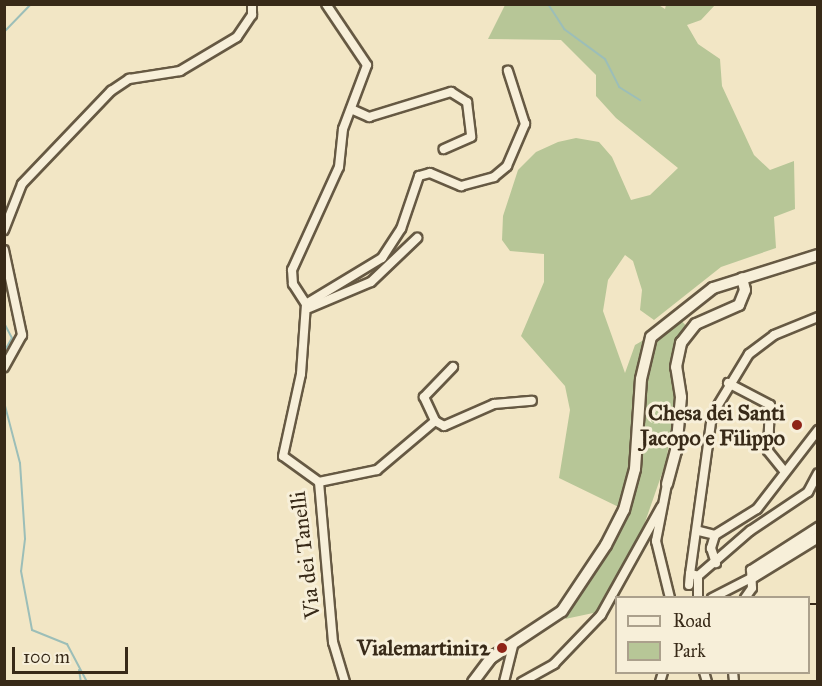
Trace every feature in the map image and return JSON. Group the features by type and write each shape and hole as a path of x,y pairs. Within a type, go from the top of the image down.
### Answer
{"street":[{"path":"4,230 22,184 111,91 129,79 180,71 237,38 252,15 252,4"},
{"path":"306,307 293,284 291,270 339,166 351,109 367,65 327,4"},
{"path":"306,307 382,258 401,229 419,176 430,173 460,186 494,177 507,166 525,124 508,71"},
{"path":"351,109 369,117 451,92 467,102 471,137 444,149"},
{"path":"306,307 371,282 417,238"},
{"path":"4,250 22,335 4,367"},
{"path":"473,681 491,658 562,611 624,510 635,469 641,379 651,337 713,288 818,255"},
{"path":"616,595 660,507 676,451 681,397 676,367 681,343 696,324 739,305 745,290 742,278"},
{"name":"Via dei Tanelli","path":"306,307 301,374 283,456 319,482 333,642 345,681"},
{"path":"698,596 695,573 705,447 712,415 728,383 749,354 774,335 818,317"},
{"path":"453,367 424,397 435,421 452,427 494,404 532,401"},
{"path":"728,383 770,405 768,451 784,471"},
{"path":"319,482 377,470 435,421"},
{"path":"716,563 711,548 715,535 757,509 784,471 818,430"},
{"path":"688,585 695,573 716,563 750,531 808,492 818,473"},
{"path":"660,507 656,541 670,596"},
{"path":"745,596 753,577 751,570 763,559 818,526"},
{"path":"699,531 715,535"},
{"path":"714,596 753,577 818,537"},
{"path":"522,681 554,664 601,615 615,596"},
{"path":"504,681 513,645"}],"green space":[{"path":"657,4 665,9 666,5 715,5 701,20 687,25 698,44 720,59 722,86 754,155 770,170 794,161 795,209 774,217 776,248 721,267 654,320 640,310 642,290 633,261 625,255 608,280 603,311 625,373 635,345 680,319 688,328 671,366 676,398 666,462 635,551 598,612 565,619 629,512 559,478 570,410 565,386 521,336 544,282 544,254 510,251 502,240 503,216 518,170 536,152 558,142 576,138 599,142 612,157 631,200 650,195 678,168 616,118 596,96 596,75 561,40 488,39 505,5"}],"waterway":[{"path":"4,32 31,4"},
{"path":"548,4 564,29 605,59 619,87 640,100"},
{"path":"4,323 12,338 4,352"},
{"path":"4,402 20,463 25,539 21,571 32,630 67,644 87,682"},
{"path":"79,670 81,682"}],"railway":[{"path":"810,604 818,604"}],"place":[{"name":"Chesa dei Santi Jacopo e Filippo","path":"797,425"},
{"name":"Vialemartini12","path":"502,648"}]}
